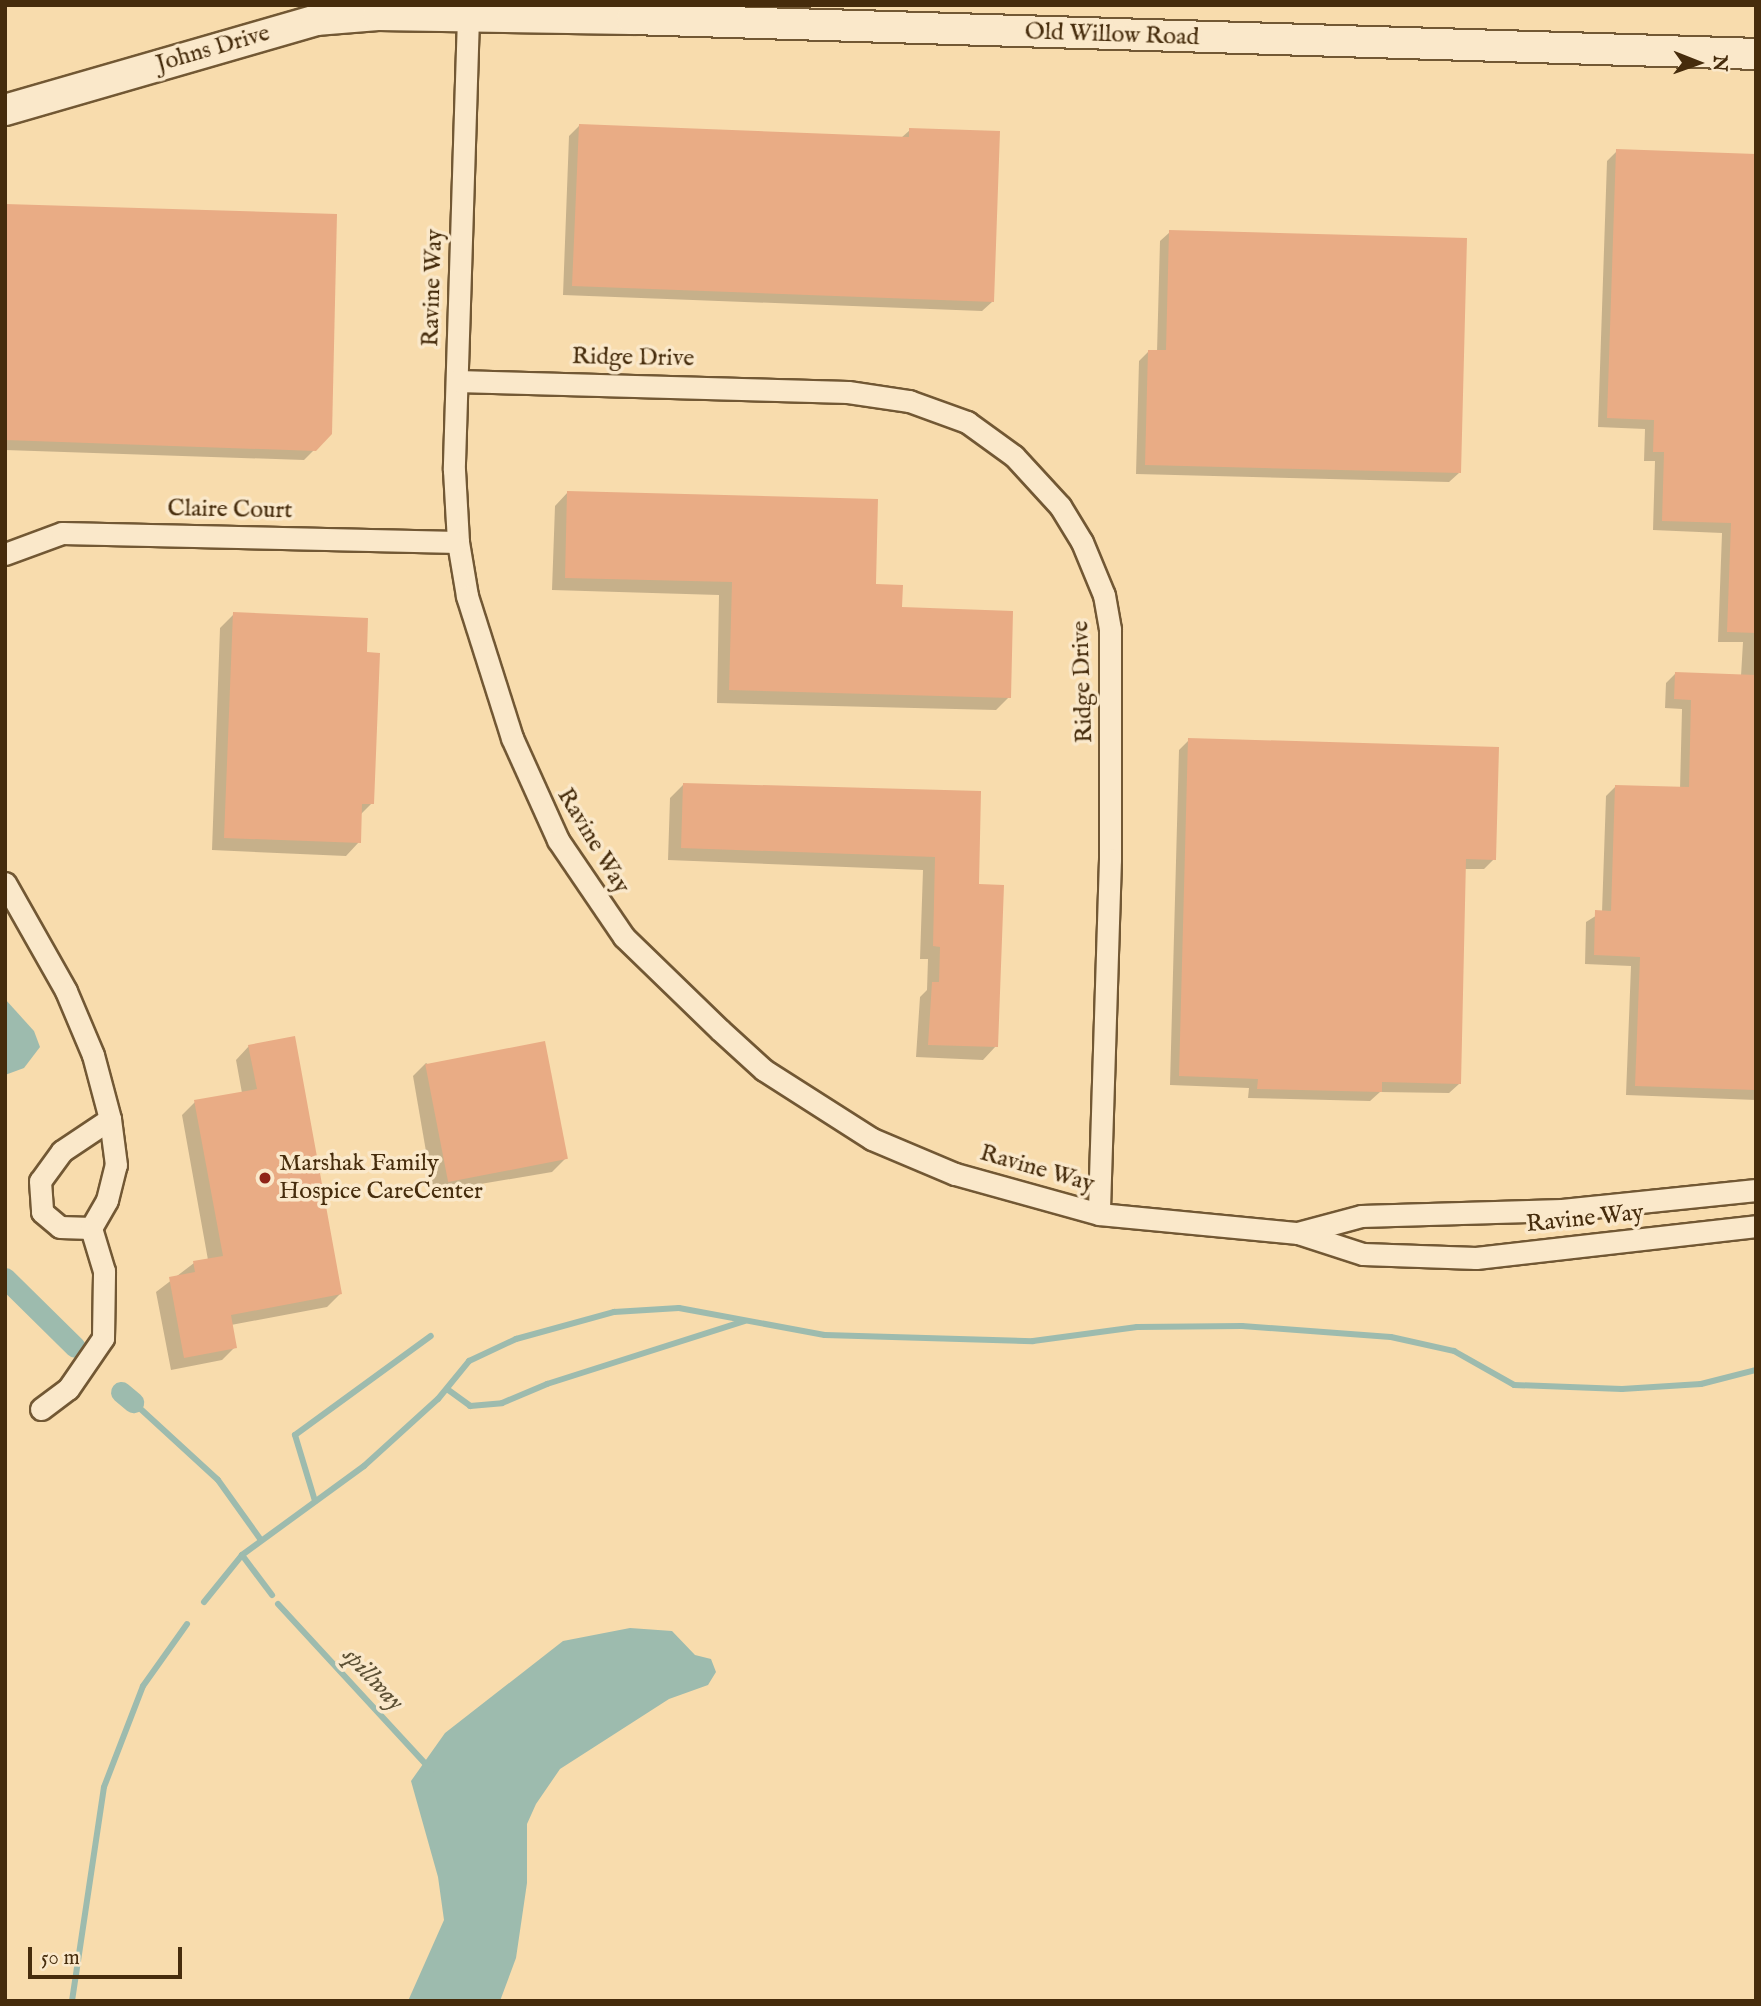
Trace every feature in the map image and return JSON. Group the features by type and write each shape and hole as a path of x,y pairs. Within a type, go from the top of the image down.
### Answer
{"street":[{"name":"Old Willow Road","path":"468,17 1756,54"},
{"name":"Johns Drive","path":"5,110 316,20 468,17"},
{"name":"Ravine Way","path":"468,17 457,381 458,542 478,638 536,797 569,858 625,937 764,1070 872,1139 955,1174 1099,1214 1298,1233 1363,1254 1476,1258 1756,1226"},
{"name":"Ridge Drive","path":"457,381 848,392 909,401 967,422 1014,456 1060,506 1083,542 1104,595 1110,629 1110,859 1099,1214"},
{"name":"Claire Court","path":"5,554 62,533 458,542"},
{"path":"5,883 66,991 93,1055 110,1119 117,1166 107,1200 92,1228 104,1271 103,1338 68,1389 41,1409"},
{"path":"92,1228 60,1227 42,1212 40,1181 62,1151 110,1119"},
{"name":"Ravine Way","path":"1298,1233 1361,1216 1562,1210 1756,1190"}],"shaded area":[{"path":"5,999 34,1031 40,1047 24,1068 5,1075"},
{"path":"630,1628 672,1631 695,1655 711,1659 716,1672 708,1685 669,1699 560,1769 536,1804 527,1824 527,1883 516,1958 500,2001 408,2001 444,1920 438,1877 411,1781 445,1733 563,1641"}],"building":[{"path":"579,124 909,137 909,128 1000,131 994,302 572,286"},
{"path":"1616,149 1756,154 1756,633 1727,632 1731,523 1662,521 1664,452 1653,452 1654,420 1607,418"},
{"path":"5,204 337,214 332,434 316,451 5,440"},
{"path":"1169,230 1467,238 1461,473 1145,465 1148,350 1166,350"},
{"path":"567,491 878,499 876,584 903,585 902,607 1013,611 1011,698 729,690 732,582 565,578"},
{"path":"233,612 368,618 367,652 380,653 374,804 362,804 361,843 224,838"},
{"path":"1675,672 1756,675 1756,1090 1635,1086 1640,957 1594,955 1595,910 1611,911 1615,785 1689,787 1691,700 1674,699"},
{"path":"1188,738 1499,747 1496,860 1466,859 1461,1084 1382,1082 1382,1092 1257,1089 1258,1079 1179,1076"},
{"path":"683,783 981,791 979,884 1004,885 998,1047 928,1045 932,982 939,982 940,947 933,946 935,857 681,848"},
{"name":"Marshak Family Hospice CareCenter","path":"295,1036 342,1294 231,1315 237,1348 184,1358 169,1277 195,1272 193,1261 223,1256 194,1100 257,1089 248,1045"},
{"path":"545,1041 568,1159 448,1182 425,1064"}],"waterway":[{"path":"5,1278 75,1347"},
{"path":"204,1602 242,1555 364,1466 438,1399 469,1361 516,1339 614,1312 679,1308 825,1335 1033,1341 1137,1327 1242,1326 1391,1337 1454,1351 1514,1385 1622,1389 1701,1384 1756,1370"},
{"path":"447,1389 470,1406 502,1403 547,1384 744,1321"},
{"path":"315,1501 295,1435 431,1336"},
{"path":"121,1392 133,1402"},
{"path":"133,1402 218,1480 261,1540"},
{"path":"242,1555 272,1595"},
{"name":"spillway","path":"278,1604 431,1770"},
{"path":"72,2001 104,1787 143,1686 187,1624"}],"place":[{"name":"Marshak Family Hospice CareCenter","path":"265,1178"}]}
